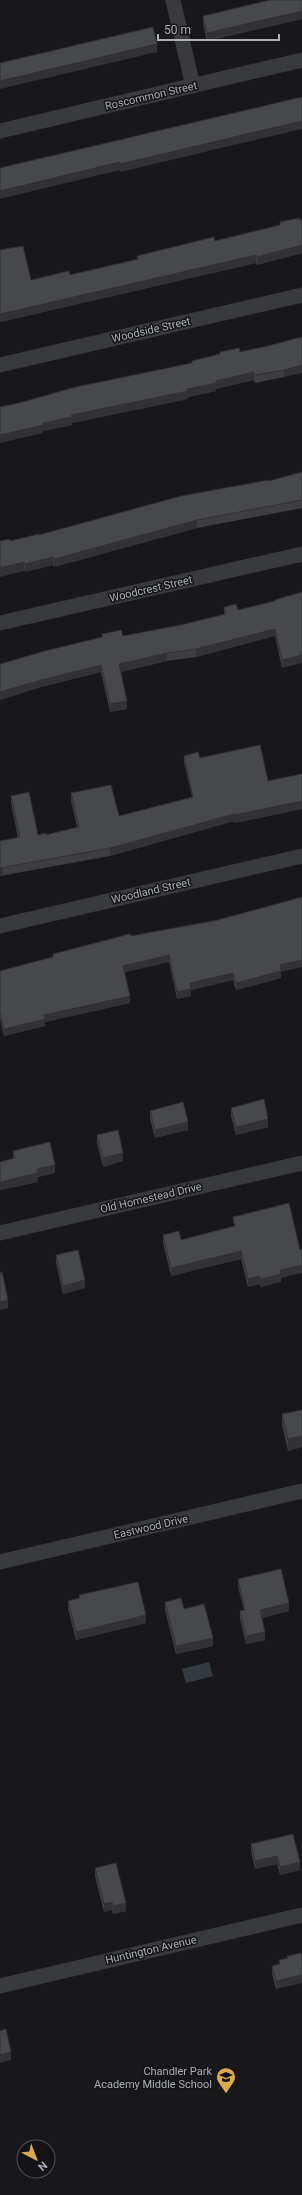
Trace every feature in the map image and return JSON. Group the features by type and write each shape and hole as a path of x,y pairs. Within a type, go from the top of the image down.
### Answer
{"street":[{"path":"173,0 192,86"},
{"name":"Roscommon Street","path":"0,131 302,60"},
{"name":"Woodside Street","path":"0,365 302,295"},
{"name":"Woodcrest Street","path":"0,623 302,554"},
{"name":"Woodland Street","path":"0,926 302,856"},
{"name":"Old Homestead Drive","path":"0,1233 302,1163"},
{"name":"Eastwood Drive","path":"0,1562 302,1491"},
{"name":"Huntington Avenue","path":"0,1986 302,1915"}],"shaded area":[{"path":"209,1662 213,1676 186,1683 182,1669"}],"building":[{"path":"270,0 302,0 302,11 207,33 203,16"},
{"path":"153,27 157,44 0,81 0,63"},
{"path":"302,97 302,121 0,191 0,168"},
{"path":"300,218 300,221 302,220 302,245 257,257 256,255 0,314 0,250 23,246 31,280 69,271 70,275 138,259 137,256 214,237 215,241 280,225 280,222"},
{"path":"302,337 302,365 255,375 254,372 216,381 216,383 187,389 188,391 71,415 72,417 43,423 43,425 0,435 0,407 76,387 192,363 192,361 220,354 220,352 239,348 240,352"},
{"path":"302,472 302,500 197,520 54,559 53,557 0,568 0,541 10,539 10,541 39,535 181,496 269,481"},
{"path":"302,592 302,655 282,660 275,629 196,649 167,653 119,664 127,701 110,704 101,665 0,692 0,664 103,637 102,634 121,630 123,636 181,625 226,614 224,607 236,604 238,610 275,601"},
{"path":"260,745 268,781 302,774 302,801 234,814 110,848 0,868 0,841 20,837 11,796 29,792 38,835 46,833 46,835 79,827 71,793 111,785 119,816 193,797 184,756 198,752 200,758"},
{"path":"302,897 302,960 280,965 281,971 236,983 233,973 190,983 191,989 177,992 169,955 123,966 130,996 44,1015 45,1019 4,1029 0,1012 0,971 53,957 53,954 130,934 131,936 218,920"},
{"path":"264,1099 268,1119 236,1127 231,1108"},
{"path":"183,1102 188,1122 155,1130 150,1111"},
{"path":"118,1130 123,1153 103,1158 97,1135"},
{"path":"50,1142 55,1165 37,1169 38,1173 0,1182 0,1162 15,1158 13,1151"},
{"path":"289,1203 300,1250 302,1249 302,1265 280,1270 281,1274 260,1279 260,1276 248,1279 241,1251 171,1268 163,1235 179,1231 181,1240 235,1226 233,1217"},
{"path":"78,1250 85,1280 63,1286 56,1255"},
{"path":"2,1272 8,1300 0,1302 0,1273"},
{"path":"302,1410 302,1436 288,1439 282,1414"},
{"path":"281,1569 289,1603 260,1610 265,1632 246,1636 240,1611 245,1610 238,1579"},
{"path":"138,1582 146,1615 76,1632 68,1601 80,1598 79,1595"},
{"path":"181,1598 184,1609 204,1604 213,1638 176,1646 165,1602"},
{"path":"293,1834 300,1862 280,1867 277,1856 255,1861 251,1844"},
{"path":"116,1863 126,1903 113,1906 112,1902 104,1904 95,1868"},
{"path":"301,1953 302,1975 276,1981 272,1966 280,1964 279,1960 288,1958 287,1956"},
{"path":"6,2029 11,2052 0,2055 0,2031"}],"place":[{"name":"Chandler Park Academy Middle School","path":"226,2094"}]}
